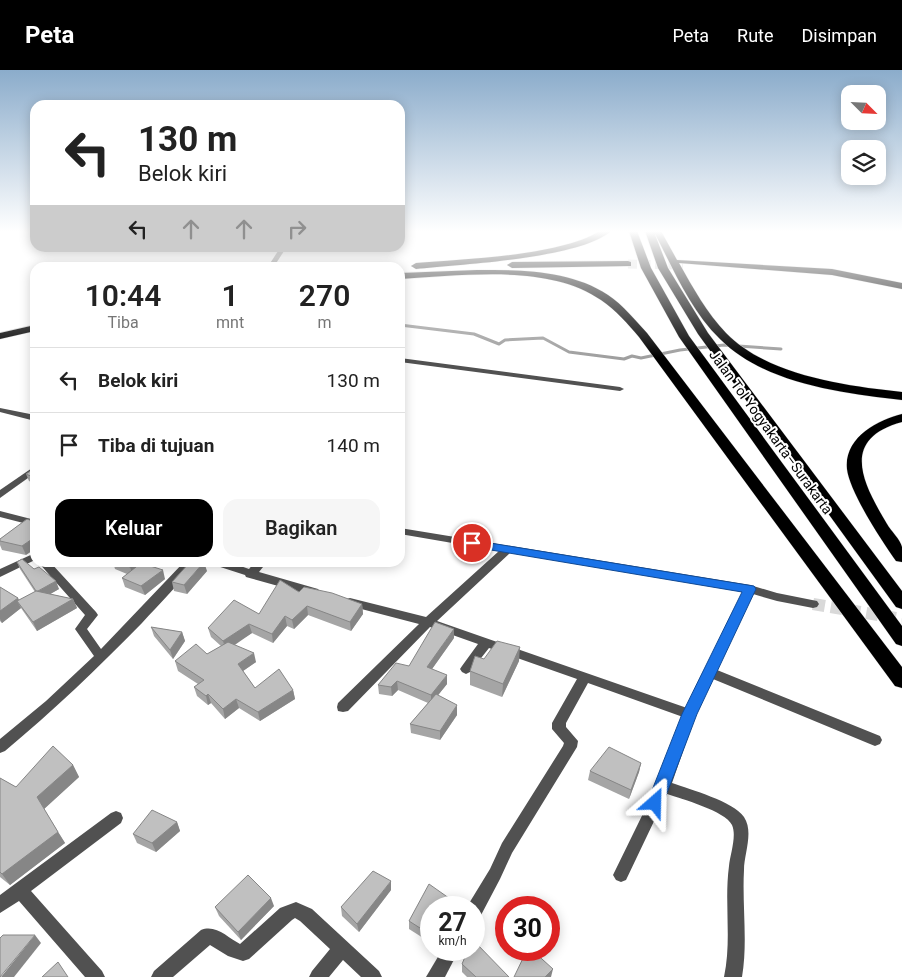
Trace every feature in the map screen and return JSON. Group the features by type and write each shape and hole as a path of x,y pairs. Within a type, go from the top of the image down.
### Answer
{"highway":[{"path":"405,275 419,273"},
{"path":"405,275 449,273"},
{"path":"505,273 538,276 587,288 604,298 643,335 902,681"},
{"name":"Jalan Tol Yogyakarta–Surakarta","path":"649,273 684,337 902,639"},
{"name":"Jalan Tol Yogyakarta–Surakarta","path":"666,273 703,334 902,603"},
{"path":"682,273 707,316 725,338 749,355 776,369 837,387 902,396"},
{"path":"801,273 832,276 902,291"},
{"path":"839,273 902,286"},
{"path":"0,328 30,322"},
{"path":"0,336 30,329"},
{"path":"902,418 878,427 857,447 854,470 867,502 884,534 902,557"}],"street":[{"path":"405,361 620,388"},
{"path":"0,410 30,417"},
{"path":"0,495 30,473"},
{"path":"0,514 30,522"},
{"path":"405,532 750,589 777,597 813,604"},
{"path":"343,707 428,622 509,548"},
{"path":"0,573 30,558"},
{"path":"48,567 92,615 81,629 100,656"},
{"path":"0,747 20,731 100,656 163,594 186,567"},
{"path":"230,567 428,622 690,714"},
{"path":"250,574 257,567"},
{"path":"621,875 664,786 690,714 750,589"},
{"path":"466,669 486,643"},
{"path":"710,672 875,740"},
{"path":"483,896 496,874 506,848 570,747 571,741 559,729 559,723 584,678"},
{"path":"664,786 729,811 739,822 741,834 736,869 736,961 733,977"},
{"path":"0,905 116,818"},
{"path":"20,890 96,977"},
{"path":"160,977 207,936 214,936 232,950 243,952 286,914 296,910 306,916 373,977"},
{"path":"318,977 342,948"},
{"path":"435,977 444,961"}],"building":[{"path":"27,519 30,520 30,540 22,546 0,541 0,539"},
{"path":"22,559 34,569 39,567 56,581 36,591 17,562"},
{"path":"136,567 154,567 163,570 141,586 122,578"},
{"path":"186,567 200,567 184,585 172,582"},
{"path":"280,580 299,592 304,587 332,593 362,604 350,622 307,606 292,620 285,616 272,634 249,624 223,641 208,628 234,600 259,614"},
{"path":"0,587 18,598 0,611"},
{"path":"36,591 73,599 33,622 17,601"},
{"path":"435,622 454,629 427,667 447,675 431,695 397,681 391,687 378,685 396,663 409,666"},
{"path":"151,627 182,632 170,650"},
{"path":"497,641 520,647 503,684 470,671 475,656 484,659"},
{"path":"228,642 254,653 238,664 255,688 279,669 293,690 258,712 236,699 223,709 208,694 206,696 194,687 204,680 175,661 196,644 207,654"},
{"path":"436,694 457,705 440,731 410,724"},
{"path":"53,746 73,765 37,797 58,832 2,874 0,872 0,778 16,787"},
{"path":"609,747 641,763 631,790 590,771"},
{"path":"152,810 177,822 152,843 133,834"},
{"path":"373,871 391,881 357,924 341,907"},
{"path":"248,875 271,898 238,932 215,907"},
{"path":"429,884 446,896 423,896"},
{"path":"420,901 420,928 409,921"},
{"path":"3,935 35,935 0,977 0,938"},
{"path":"485,952 509,977 476,977 462,964 463,961 485,961"},
{"path":"522,961 544,961 553,969 545,977 514,977"},
{"path":"58,962 68,977 42,977"}],"waterway":[{"path":"405,326 474,334 499,344 505,340 543,338 569,352 624,359 632,356 641,358 680,350 724,345 781,349"}],"tunnel":[{"path":"813,604 902,619"}],"route":[{"path":"472,543 750,589 690,714 664,786 655,803"}]}
